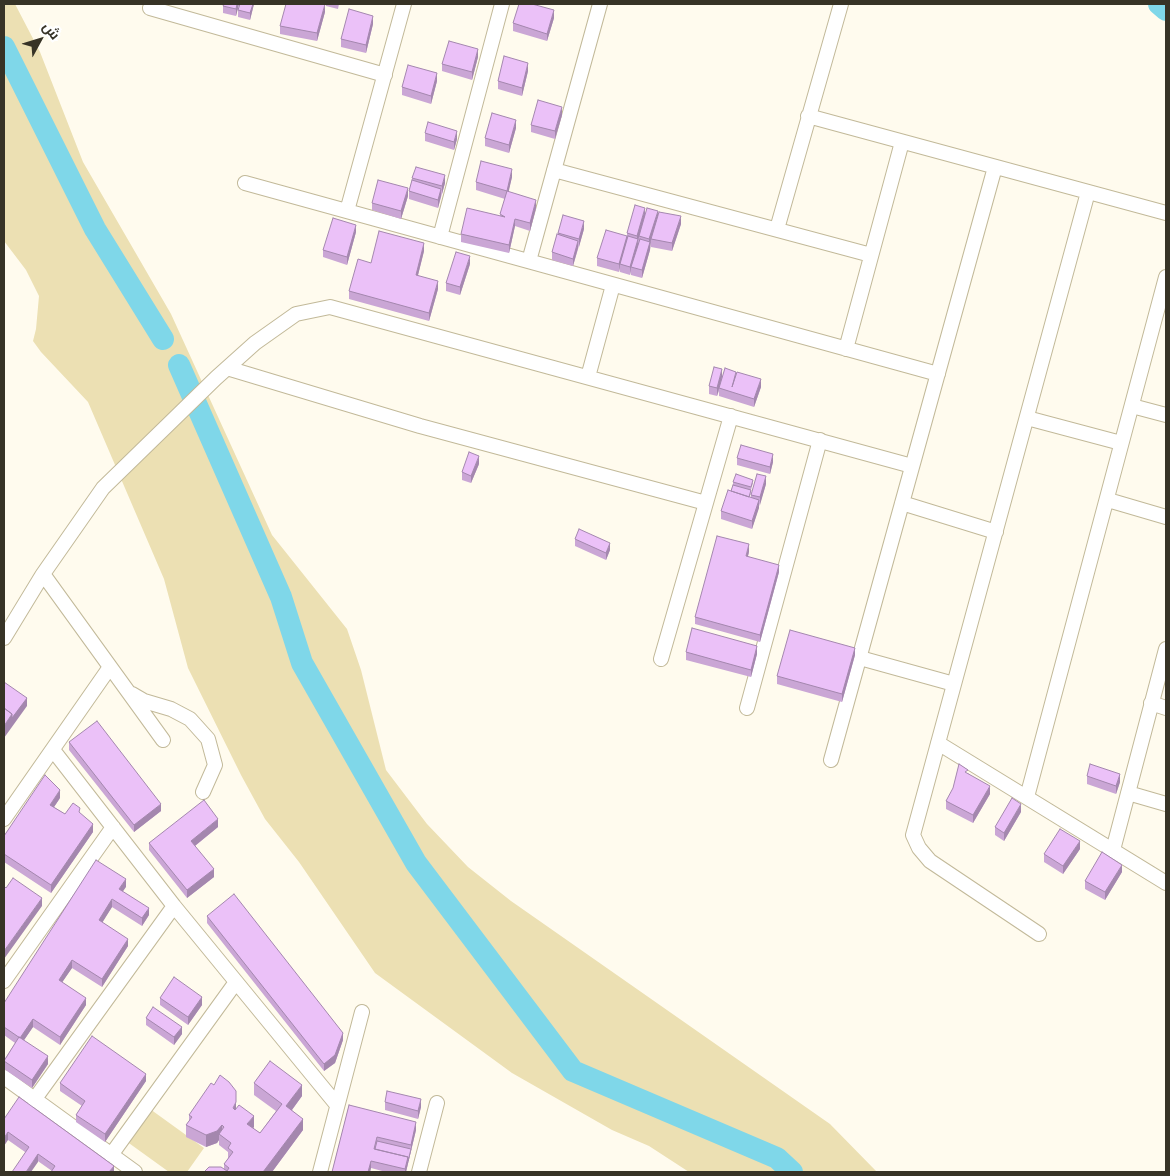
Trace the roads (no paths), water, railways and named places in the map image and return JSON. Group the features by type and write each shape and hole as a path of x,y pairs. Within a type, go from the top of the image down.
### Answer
{"street":[{"path":"347,211 404,4"},
{"path":"440,237 502,4"},
{"path":"529,261 600,4"},
{"path":"777,229 841,4"},
{"path":"150,8 385,75"},
{"path":"808,116 1166,213"},
{"path":"846,349 902,142"},
{"path":"831,760 995,167"},
{"path":"554,170 871,255"},
{"path":"245,183 938,374"},
{"path":"1039,934 930,861 913,835 1088,192"},
{"path":"1026,797 1108,500 1121,443 1166,277"},
{"path":"588,377 613,285"},
{"path":"4,638 43,574 103,488 216,378 255,343 296,314 330,307 912,466"},
{"path":"227,368 420,426 706,503"},
{"path":"1132,406 1166,415"},
{"path":"661,659 731,416"},
{"path":"1027,418 1121,443"},
{"path":"747,708 820,440"},
{"path":"1108,500 1166,517"},
{"path":"902,503 996,532"},
{"path":"43,574 163,740"},
{"path":"1113,850 1166,649"},
{"path":"860,658 954,684"},
{"path":"4,819 110,667"},
{"path":"129,692 144,701 190,719 208,739 215,765 203,792"},
{"path":"1151,704 1166,708"},
{"path":"938,743 1166,883"},
{"path":"53,750 174,906 337,1105"},
{"path":"1128,793 1166,804"},
{"path":"4,981 113,827"},
{"path":"34,1100 174,906"},
{"path":"111,1155 236,982"},
{"path":"320,1172 362,1012"},
{"path":"4,1078 135,1172"},
{"path":"419,1172 437,1103"}],"waterway":[{"path":"1159,4 1166,10"},
{"path":"4,47 95,229 163,339"},
{"path":"179,365 281,597 302,663 416,863 573,1071 777,1158 792,1172"}]}
